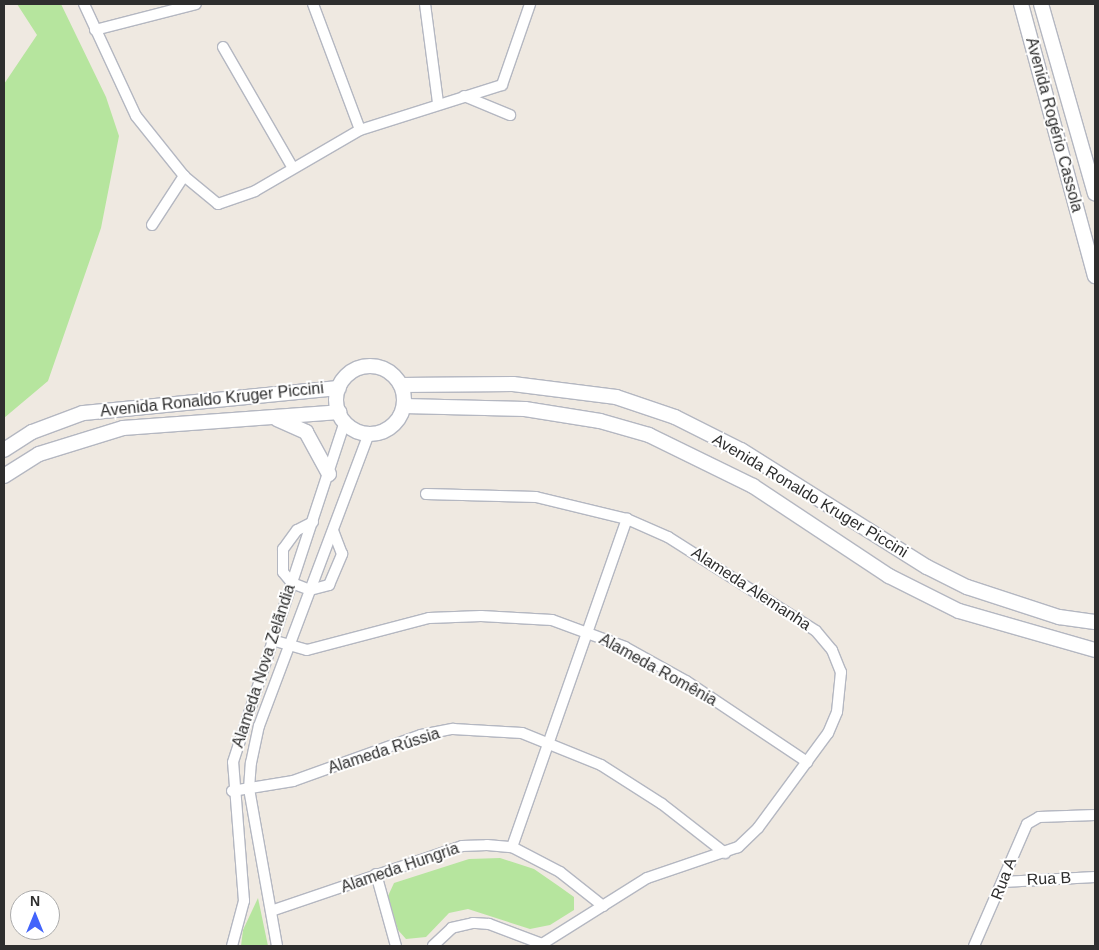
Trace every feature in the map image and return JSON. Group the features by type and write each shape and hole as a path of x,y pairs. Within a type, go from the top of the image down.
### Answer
{"main road":[{"name":"Avenida Rogério Cassola","path":"1021,4 1095,276"},
{"name":"Avenida Rogério Cassola","path":"1042,4 1095,193"},
{"name":"Avenida Ronaldo Kruger Piccini","path":"4,476 39,454 123,428 272,417 342,417 339,388 349,375 363,367 385,370 401,385 513,384 624,400 675,417 741,450 927,567 967,587 1059,617 1095,622"},
{"path":"342,417 369,434 392,427 404,406 401,385"},
{"name":"Avenida Ronaldo Kruger Piccini","path":"4,450 32,432 83,413 339,388"},
{"name":"Avenida Ronaldo Kruger Piccini","path":"404,406 524,408 600,421 649,435 753,486 889,576 959,611 1095,650"},
{"path":"272,417 306,432 329,474"}],"street":[{"path":"84,4 136,116 184,176 209,200 228,204 360,130 464,96 505,80 530,4"},
{"path":"95,30 196,4"},
{"path":"313,4 360,130"},
{"path":"425,4 438,103"},
{"path":"223,47 293,168"},
{"path":"464,96 510,115"},
{"path":"152,225 184,176"},
{"name":"Alameda Nova Zelãndia","path":"232,946 244,901 232,791 240,732 329,474 342,417"},
{"name":"Alameda Nova Zelãndia","path":"277,946 249,789 259,726 369,434"},
{"name":"Alameda Alemanha","path":"426,494 536,497 627,519 707,560 816,630 832,650 841,672 837,712 807,762 758,828 725,853 647,878 542,944 489,924 473,923 452,928 433,946"},
{"path":"512,847 627,519"},
{"path":"313,522 297,530 283,549 283,572 292,583 310,590 328,585 336,575 342,554 333,531"},
{"name":"Alameda Romênia","path":"288,647 334,646 429,618 526,618 587,630 686,681 807,762"},
{"path":"272,640 288,647"},
{"name":"Alameda Rússia","path":"232,791 293,780 421,735 453,729 522,733 549,741 601,765 647,794 725,853"},
{"name":"Rua A","path":"974,946 1003,882 1021,834 1039,817 1095,815"},
{"name":"Alameda Hungria","path":"271,911 462,846 512,847 560,872 603,906"},
{"path":"376,874 396,946"},
{"name":"Rua B","path":"1003,882 1095,877"}],"green space":[{"path":"17,4 61,4 106,97 119,136 101,228 48,381 4,418 4,84 37,35"},
{"path":"500,858 534,869 560,887 574,897 574,910 550,925 530,929 468,909 449,913 426,937 406,939 398,930 388,896 394,883 469,859"},
{"path":"258,898 268,946 241,946 243,930"}]}
